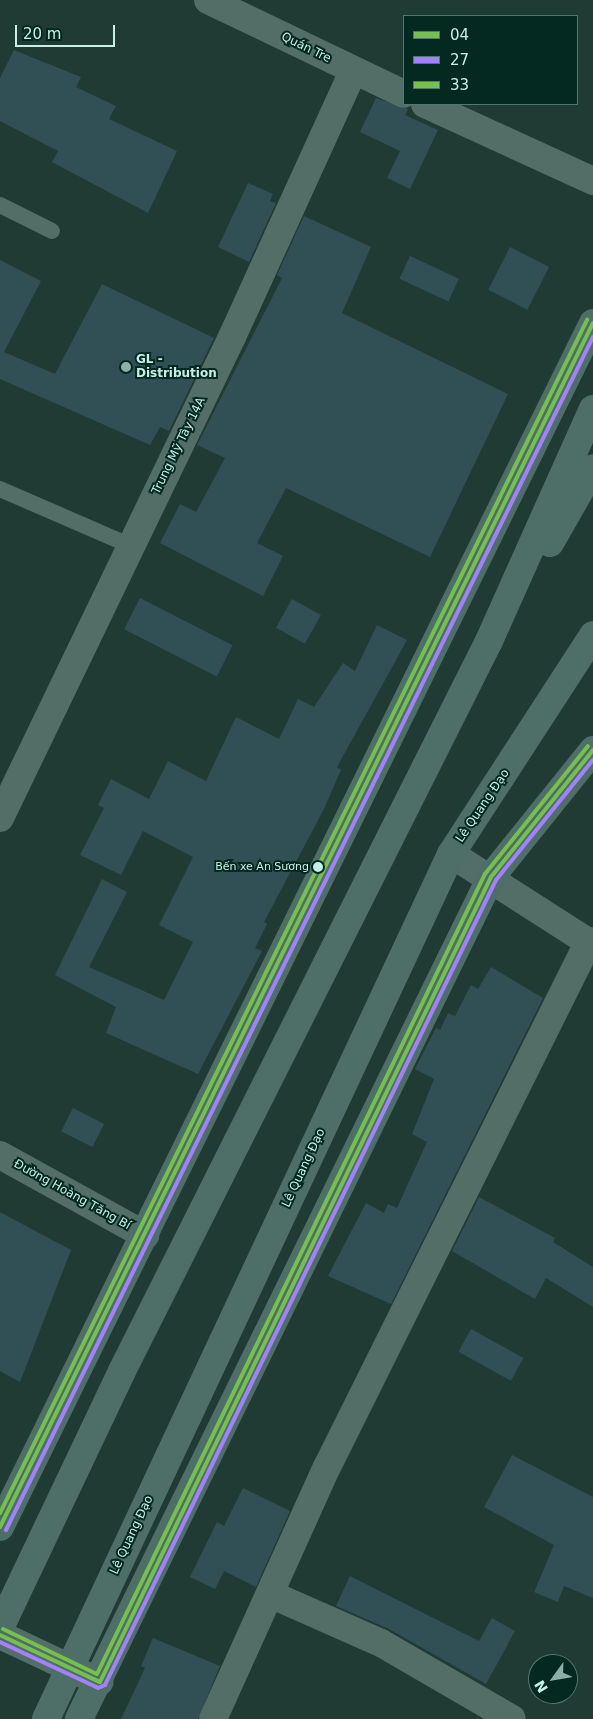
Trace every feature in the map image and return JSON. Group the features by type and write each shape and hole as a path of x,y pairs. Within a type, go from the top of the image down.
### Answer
{"highway":[{"path":"0,1527 593,323"},
{"path":"0,1628 122,1371 489,641 593,409"},
{"path":"489,641 593,468"},
{"name":"Lê Quang Đạo","path":"46,1719 450,854 593,635"},
{"path":"79,1719 100,1682 491,877 593,750"},
{"path":"85,1357 122,1371"}],"street":[{"name":"Quán Tre","path":"208,0 403,94"},
{"name":"Trung Mỹ Tây 14A","path":"0,818 131,546 353,71"},
{"path":"427,105 593,181"},
{"path":"213,1719 327,1467 591,943 491,877 450,854"},
{"name":"Đường Hoàng Tăng Bí","path":"0,1155 145,1234"},
{"path":"270,1594 381,1643 512,1719"},
{"path":"0,1635 70,1670 100,1682"}],"lane":[{"path":"0,205 52,231"},
{"path":"0,489 131,546"}],"building":[{"path":"14,50 81,77 76,87 116,106 109,119 177,151 148,213 52,162 58,151 0,121 0,78"},
{"path":"376,98 408,109 405,115 438,130 410,189 387,178 400,151 360,132"},
{"path":"248,183 273,194 270,201 276,203 249,262 218,247"},
{"path":"304,216 371,247 342,313 508,394 430,557 286,488 257,543 283,556 263,596 160,543 180,504 196,512 225,458 197,445 282,278 277,275"},
{"path":"510,247 549,267 527,310 488,290"},
{"path":"410,256 459,279 448,301 399,279"},
{"name":"GL - Distribution","path":"0,260 41,281 4,352 55,374 102,284 214,338 169,431 160,427 150,445 0,379"},
{"path":"140,598 233,645 217,676 124,629"},
{"path":"292,599 321,615 305,644 276,628"},
{"path":"377,625 407,640 337,767 341,770 324,809 264,922 267,924 255,948 262,951 198,1074 106,1033 116,1007 55,975 102,879 127,892 89,967 164,1000 193,942 159,925 193,857 143,831 121,875 80,855 104,808 98,805 111,779 149,799 168,761 206,781 236,717 279,739 298,699 314,707 343,663 355,671"},
{"path":"491,967 543,998 391,1304 328,1276 366,1203 384,1213 388,1204 397,1208 427,1142 412,1134 434,1079 415,1069 436,1028 440,1030 448,1013 455,1016 471,985 478,989"},
{"path":"73,1108 104,1124 92,1147 61,1131"},
{"path":"479,1197 555,1238 553,1242 593,1267 593,1307 546,1278 535,1299 452,1251"},
{"path":"0,1212 71,1250 20,1382 0,1371"},
{"path":"471,1329 523,1358 511,1381 458,1352"},
{"path":"512,1455 593,1497 593,1598 564,1586 558,1602 534,1592 554,1545 484,1507"},
{"path":"243,1488 290,1511 256,1587 224,1571 215,1589 190,1577 217,1522 224,1526"},
{"path":"350,1576 479,1641 492,1618 515,1631 486,1684 389,1629 336,1606"},
{"path":"153,1638 220,1666 198,1719 121,1719 145,1668 141,1666"}],"transit line":[{"name":"33","path":"0,1513 587,320"},
{"name":"04","path":"0,1527 593,323"},
{"name":"27","path":"6,1530 593,337"},
{"name":"33","path":"3,1629 97,1674 485,874 588,746"},
{"name":"04","path":"0,1635 100,1682 491,877 593,750"},
{"name":"27","path":"0,1642 98,1688 105,1685 496,880 593,760"}],"place":[{"name":"GL - Distribution","path":"126,367"},
{"name":"Bến xe An Sương","path":"318,867"}]}
